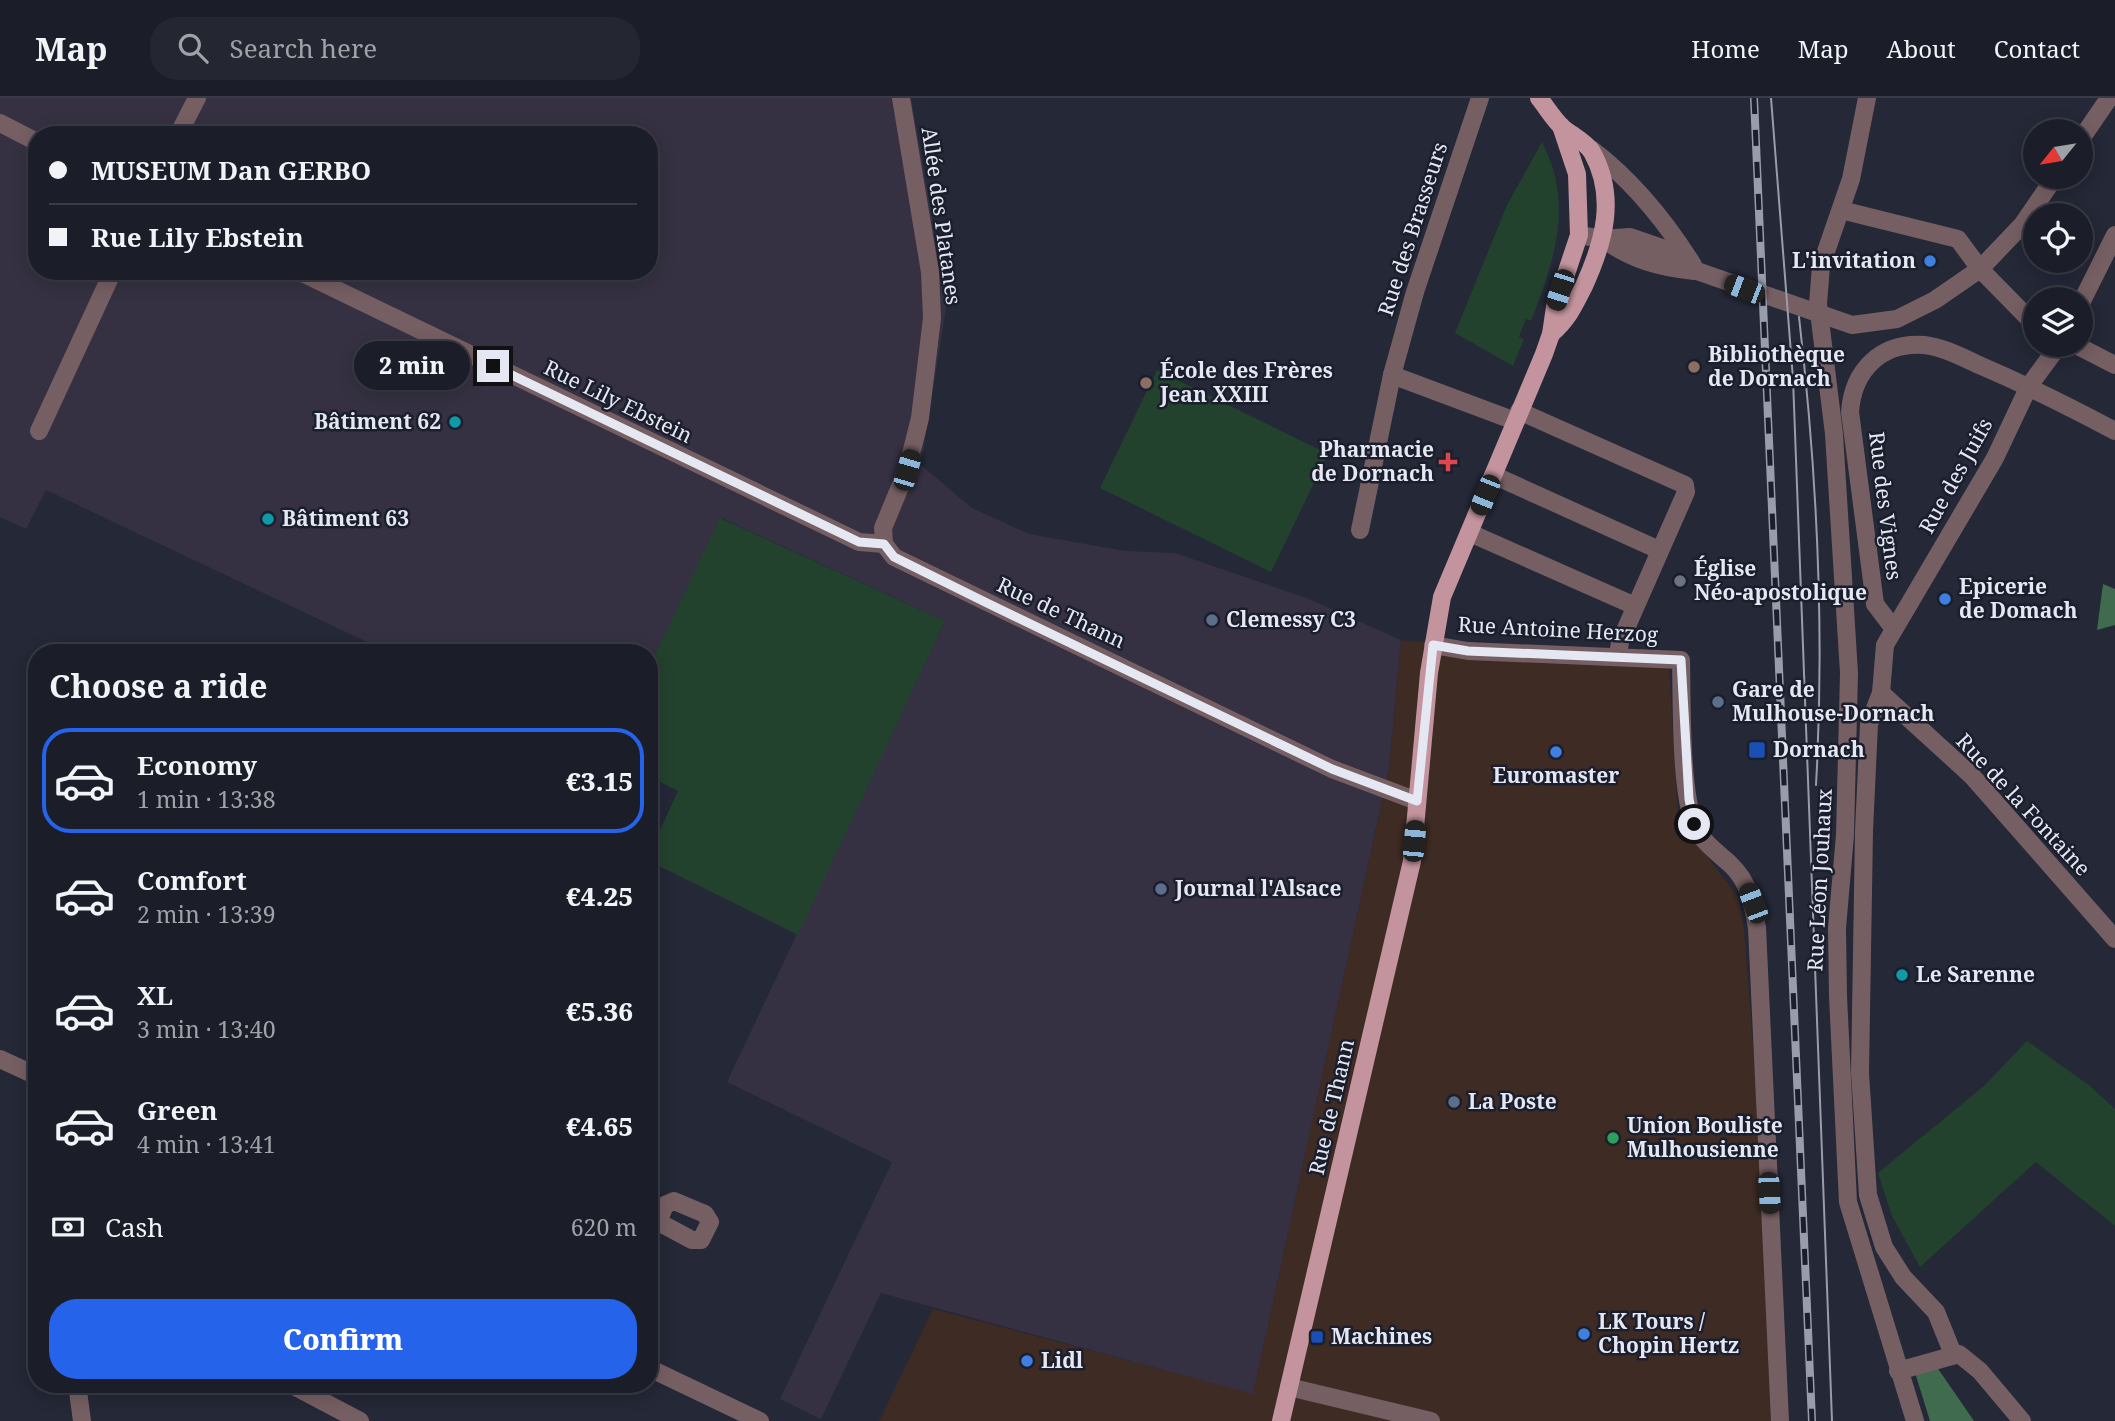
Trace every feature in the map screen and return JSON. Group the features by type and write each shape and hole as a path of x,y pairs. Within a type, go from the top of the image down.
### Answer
{"main road":[{"path":"1539,98 1561,126 1591,149"},
{"path":"1561,126 1577,174 1579,235"},
{"name":"Rue de Thann","path":"1551,334 1568,319 1603,239 1607,211 1604,181 1591,149"},
{"name":"Rue de Thann","path":"1281,1421 1406,892 1433,645 1442,597 1551,334 1555,307 1579,235"}],"street":[{"path":"183,126 197,98"},
{"name":"Allée des Platanes","path":"884,544 883,528 907,470 920,418 932,318 930,272 901,98"},
{"name":"Rue des Brasseurs","path":"1360,530 1392,375 1415,292 1480,98"},
{"name":"Rue Léon Jouhaux","path":"1867,98 1851,179 1821,266 1818,303 1834,435 1848,635 1849,733 1837,928 1846,1188 1852,1219 1915,1421"},
{"path":"2093,121 2109,98"},
{"path":"0,123 28,137"},
{"path":"1591,149 1619,170 1679,242 1697,271"},
{"path":"1579,235 1603,239 1630,237 1662,248 1697,271 1836,321 1868,325 1897,319 1918,309 1980,269 2022,225 2047,189"},
{"path":"1841,210 1958,239 1980,269 2023,313"},
{"path":"2089,287 2115,235"},
{"path":"39,431 109,280"},
{"name":"Rue Lily Ebstein","path":"317,280 711,473 859,542 884,544"},
{"name":"Rue des Vignes","path":"1894,629 1875,604 1850,412 1852,393 1868,364 1887,350 1909,345 1926,345 1941,349 2029,386 2115,431"},
{"path":"2093,354 2115,365"},
{"name":"Rue des Juifs","path":"1894,629 1995,458 2029,386 2050,357"},
{"path":"1392,375 1517,416 1685,485 1686,492 1620,642 1619,656"},
{"path":"1493,475 1659,550"},
{"path":"1470,533 1634,606"},
{"name":"Rue de Thann","path":"884,544 894,557 987,603 1332,769 1417,801"},
{"path":"1894,629 1885,645 1881,693 1869,724 1864,831 1860,1073 1867,1185 1884,1247 1903,1278 1936,1312 1953,1354"},
{"name":"Rue Antoine Herzog","path":"1433,645 1468,651 1681,660 1688,787 1694,824 1702,838 1741,876 1753,903 1757,928 1780,1421"},
{"name":"Rue de la Fontaine","path":"1881,693 1972,776 2115,939"},
{"path":"0,1059 28,1072"},
{"path":"1898,1371 1959,1354 1971,1362 2022,1421"},
{"path":"658,1372 760,1421"},
{"path":"1289,1387 1431,1421"},
{"path":"78,1393 82,1421"},
{"path":"307,1393 360,1421"}],"shaded area":[{"path":"0,98 911,98 947,302 921,465 972,508 1029,534 1125,551 1175,553 1309,599 1401,640 1389,768 1253,1394 881,1293 821,1419 780,1399 892,1162 727,1082 945,621 721,518 658,648 658,644 371,644 46,490 26,529 0,517"},
{"path":"1401,640 1669,665 1678,818 1738,897 1744,928 1782,1421 879,1421 933,1309 1253,1393 1389,768"}],"green space":[{"path":"1542,142 1552,165 1557,187 1558,232 1547,276 1531,321 1526,319 1519,337 1524,339 1513,366 1455,333 1507,205"},
{"path":"1157,370 1328,454 1271,572 1100,488"},
{"path":"720,518 945,621 798,935 658,865 658,834 678,791 658,781 658,648"},
{"path":"2103,584 2115,589 2115,625 2097,630"},
{"path":"2027,1041 2090,1086 2115,1109 2115,1226 2036,1162 1920,1267 1892,1216 1878,1173 1985,1085"},
{"path":"1932,1360 1974,1421 1930,1421 1913,1366"}],"tram line":[{"path":"1771,98 1793,379 1832,1421"},
{"path":"1799,317 1811,434 1818,550 1820,667 1816,785"}],"railway":[{"path":"1754,98 1812,1421"}],"place":[{"name":"L'invitation","path":"1930,261"},
{"name":"Bibliothèque de Dornach","path":"1694,367"},
{"name":"École des Frères Jean XXIII","path":"1146,383"},
{"name":"Bâtiment 62","path":"455,422"},
{"name":"Pharmacie de Dornach","path":"1448,462"},
{"name":"Bâtiment 63","path":"268,519"},
{"name":"Église Néo-apostolique","path":"1680,581"},
{"name":"Epicerie de Domach","path":"1945,599"},
{"name":"Clemessy C3","path":"1212,620"},
{"name":"Gare de Mulhouse-Dornach","path":"1718,702"},
{"name":"Dornach","path":"1757,750"},
{"name":"Euromaster","path":"1556,752"},
{"name":"Journal l'Alsace","path":"1161,889"},
{"name":"Le Sarenne","path":"1902,975"},
{"name":"La Poste","path":"1454,1102"},
{"name":"Union Bouliste Mulhousienne","path":"1613,1138"},
{"name":"LK Tours / Chopin Hertz","path":"1584,1334"},
{"name":"Machines","path":"1317,1337"},
{"name":"Lidl","path":"1027,1361"}],"route":[{"path":"493,366 859,542 884,544 894,557 1332,769 1389,793 1417,801 1433,645 1468,651 1681,660 1682,711 1689,799 1694,824"}]}
